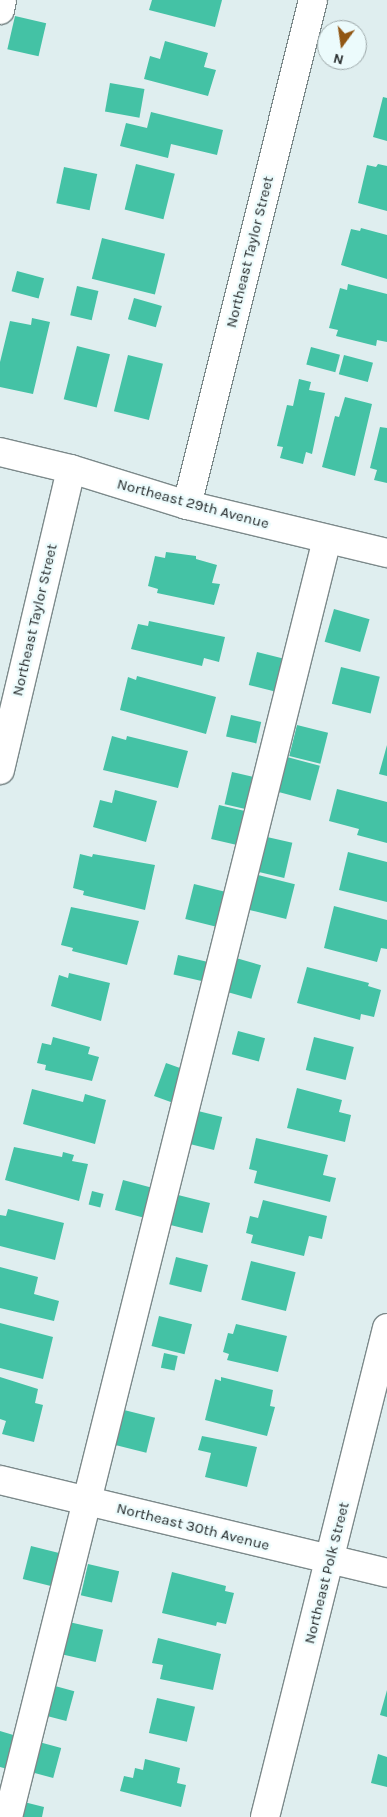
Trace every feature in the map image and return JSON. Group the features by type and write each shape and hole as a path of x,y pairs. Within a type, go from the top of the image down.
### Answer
{"street":[{"path":"0,10 2,0"},
{"name":"Northeast Taylor Street","path":"187,505 313,0"},
{"name":"Northeast 29th Avenue","path":"0,452 71,469 187,505 387,553"},
{"name":"Northeast Taylor Street","path":"0,770 71,469"},
{"path":"8,1817 327,540"},
{"name":"Northeast Polk Street","path":"265,1817 387,1328"},
{"name":"Northeast 30th Avenue","path":"0,1480 387,1573"}],"building":[{"path":"152,0 222,0 215,27 149,10"},
{"path":"15,16 46,23 39,56 7,49"},
{"path":"165,41 208,53 204,67 216,70 208,96 144,79 150,56 160,59"},
{"path":"110,83 144,89 139,118 105,112"},
{"path":"383,97 387,98 387,141 373,137"},
{"path":"151,112 223,130 217,155 171,144 168,158 120,146 126,123 147,128"},
{"path":"136,164 175,174 163,219 125,210"},
{"path":"378,164 387,166 387,211 358,203 367,165 376,167"},
{"path":"64,167 97,174 90,210 56,203"},
{"path":"361,228 387,235 387,279 341,265 351,229 360,231"},
{"path":"102,238 165,254 155,294 92,279"},
{"path":"17,271 44,278 39,299 12,291"},
{"path":"348,284 387,294 387,342 377,340 376,346 336,336 338,330 329,328 340,288 347,290"},
{"path":"77,286 98,291 92,320 70,315"},
{"path":"134,298 162,306 156,327 128,319"},
{"path":"32,318 50,322 33,394 0,387 0,362 10,321 31,325"},
{"path":"77,346 110,354 97,408 64,399"},
{"path":"311,347 340,355 335,372 306,364"},
{"path":"128,355 163,364 149,420 114,411"},
{"path":"344,355 373,363 368,382 339,374"},
{"path":"299,379 311,382 309,390 325,393 312,454 306,452 303,464 280,458 283,447 277,446 287,405 293,406"},
{"path":"345,397 372,404 355,476 322,467 335,416 339,417"},
{"path":"380,427 387,428 387,483 374,480 377,470 370,468"},
{"path":"166,552 196,556 196,559 217,565 212,583 220,584 214,605 157,593 158,589 148,586 155,556 165,558"},
{"path":"334,609 370,619 360,652 325,642"},
{"path":"149,621 225,637 219,662 204,658 202,666 131,649 138,624 148,626"},
{"path":"257,652 285,659 277,692 249,685"},
{"path":"341,667 380,677 371,714 332,704"},
{"path":"137,676 216,697 206,734 120,710 128,677 136,680"},
{"path":"231,715 261,722 256,743 226,736"},
{"path":"297,725 328,733 320,764 289,756"},
{"path":"112,736 126,740 127,736 188,751 178,788 103,770"},
{"path":"387,745 387,776 379,774"},
{"path":"287,757 320,766 311,801 278,792"},
{"path":"232,772 257,778 250,810 225,804"},
{"path":"337,789 387,802 387,843 357,835 359,829 329,821"},
{"path":"115,790 157,801 146,842 93,827 100,800 112,803"},
{"path":"219,805 249,812 241,846 211,839"},
{"path":"267,837 292,843 284,878 259,872"},
{"path":"348,852 387,862 387,902 339,890"},
{"path":"80,854 92,857 93,854 155,865 145,910 83,895 84,891 73,888"},
{"path":"258,875 295,884 286,919 249,910"},
{"path":"194,884 229,893 220,928 185,919"},
{"path":"334,906 387,920 387,949 381,948 377,962 324,948"},
{"path":"71,907 139,921 127,965 72,951 73,948 61,945"},
{"path":"178,955 208,962 204,981 174,974"},
{"path":"236,958 261,965 251,999 226,992"},
{"path":"307,967 369,983 368,986 381,990 374,1017 361,1014 360,1020 297,1003"},
{"path":"69,973 110,983 101,1021 51,1006 59,975 68,978"},
{"path":"238,1031 265,1038 259,1061 232,1054"},
{"path":"53,1037 90,1047 88,1054 99,1057 92,1081 45,1070 46,1065 37,1063 42,1043 51,1045"},
{"path":"314,1037 354,1047 346,1080 306,1070"},
{"path":"166,1063 185,1070 173,1103 154,1096"},
{"path":"297,1088 342,1100 339,1112 351,1115 345,1142 287,1128"},
{"path":"32,1089 83,1102 85,1094 106,1100 95,1144 23,1124"},
{"path":"198,1111 222,1117 214,1150 190,1144"},
{"path":"256,1138 328,1155 323,1175 336,1178 330,1202 254,1183 257,1171 249,1169"},
{"path":"14,1147 62,1157 63,1152 74,1155 72,1161 88,1164 79,1201 5,1180"},
{"path":"123,1180 153,1188 145,1218 115,1210"},
{"path":"92,1191 104,1194 100,1207 89,1205"},
{"path":"178,1195 210,1203 203,1233 171,1225"},
{"path":"263,1200 327,1216 322,1239 309,1236 304,1256 251,1243 253,1235 246,1233 250,1216 258,1218"},
{"path":"8,1209 64,1223 55,1260 0,1246 0,1215 6,1216"},
{"path":"176,1257 208,1265 201,1292 169,1284"},
{"path":"251,1261 296,1272 286,1311 241,1300"},
{"path":"0,1267 38,1277 34,1294 59,1301 54,1321 0,1308"},
{"path":"159,1316 192,1324 184,1354 152,1346"},
{"path":"0,1323 53,1337 43,1379 0,1368"},
{"path":"236,1324 287,1336 278,1372 227,1360 229,1354 223,1352 228,1333 233,1334"},
{"path":"164,1353 178,1356 175,1371 161,1368"},
{"path":"0,1377 38,1389 35,1403 43,1405 34,1442 2,1434 6,1421 0,1419"},
{"path":"221,1377 273,1390 270,1406 275,1407 267,1436 205,1420 215,1379 221,1381"},
{"path":"124,1410 155,1418 146,1453 115,1445"},
{"path":"202,1436 257,1447 247,1487 205,1477 211,1453 198,1450"},
{"path":"31,1546 63,1554 55,1587 23,1579"},
{"path":"88,1564 119,1571 112,1602 81,1595"},
{"path":"172,1572 226,1586 225,1591 234,1593 226,1624 217,1622 216,1626 162,1613"},
{"path":"69,1622 103,1630 96,1662 62,1654"},
{"path":"158,1638 221,1654 213,1690 160,1679 163,1665 152,1663"},
{"path":"55,1686 74,1691 66,1721 47,1716"},
{"path":"387,1690 387,1717 380,1715"},
{"path":"157,1698 195,1707 187,1742 149,1733"},
{"path":"0,1731 20,1737 11,1770 0,1767"},
{"path":"39,1742 61,1748 53,1778 31,1772"},
{"path":"378,1754 387,1757 387,1787 371,1783"},
{"path":"145,1759 180,1768 177,1783 186,1785 181,1807 120,1791 124,1776 133,1778 135,1768 143,1770"},
{"path":"24,1802 44,1807 42,1817 21,1817"}]}
